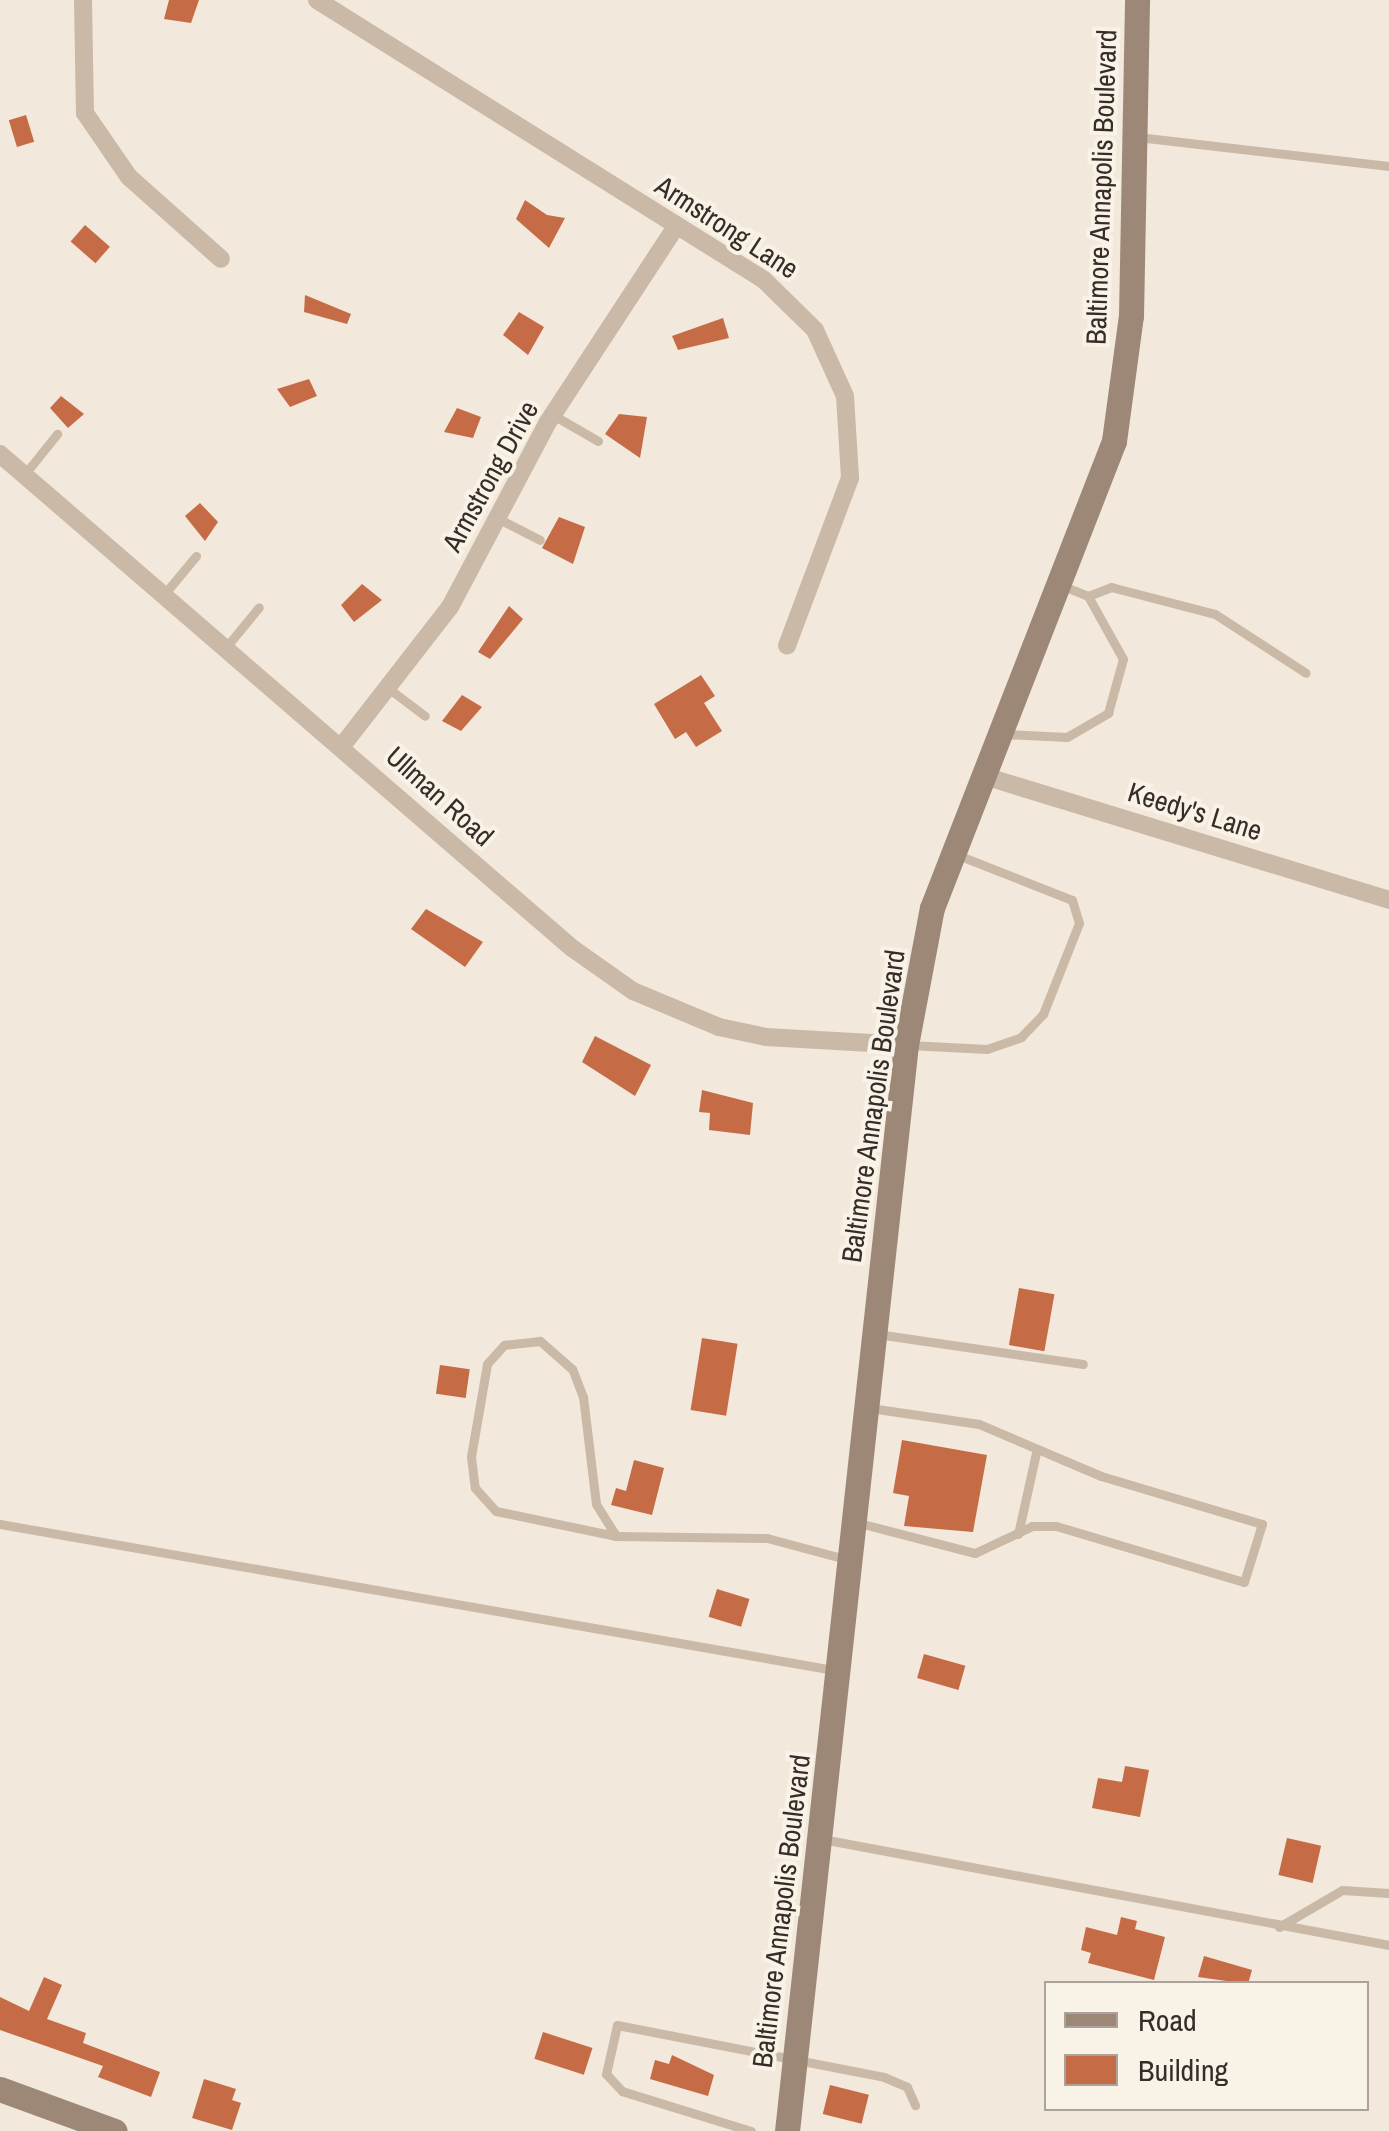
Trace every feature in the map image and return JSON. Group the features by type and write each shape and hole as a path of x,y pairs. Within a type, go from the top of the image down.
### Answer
{"main road":[{"name":"Baltimore Annapolis Boulevard","path":"786,2131 822,1838 906,1045 932,908 1061,586 1114,441 1131,316 1137,0"},
{"path":"0,2088 114,2131"}],"street":[{"path":"83,0 85,113 128,177 222,259"},
{"name":"Armstrong Lane","path":"317,0 677,225 790,301 829,350 846,396 852,437 843,510 787,646"},
{"name":"Armstrong Drive","path":"342,746 450,607 553,415 677,225"},
{"name":"Ullman Road","path":"0,454 166,592 572,948 633,990 719,1027 766,1037 906,1045"},
{"name":"Keedy's Lane","path":"984,776 1389,900"}],"lane":[{"path":"1134,136 1389,166"},
{"path":"553,415 598,441"},
{"path":"24,475 57,434"},
{"path":"497,518 540,540"},
{"path":"166,592 196,556"},
{"path":"1001,734 1068,737 1108,713 1123,659 1088,596 1061,586"},
{"path":"1088,596 1112,587 1215,614 1306,673"},
{"path":"227,646 259,606"},
{"path":"388,688 425,716"},
{"path":"906,1045 987,1049 1021,1037 1043,1014 1078,923 1072,900 953,854"},
{"path":"875,1334 1082,1364"},
{"path":"616,1536 596,1504 582,1396 572,1370 540,1341 504,1346 487,1364 471,1457 480,1499 514,1519 616,1536 766,1538 851,1560"},
{"path":"855,1522 975,1553 1018,1534 1056,1526 1244,1582 1262,1524 1036,1453 979,1424 867,1408"},
{"path":"1018,1534 1036,1453"},
{"path":"0,1524 837,1670"},
{"path":"822,1838 1389,1945"},
{"path":"1279,1927 1342,1890 1389,1893"},
{"path":"751,2131 622,2090 606,2074 617,2025 892,2079 913,2093 915,2105"}],"building":[{"path":"169,0 199,0 191,23 164,19"},
{"path":"26,115 34,142 17,147 9,120"},
{"path":"525,200 547,215 565,218 549,248 516,219"},
{"path":"85,225 110,247 95,263 71,242"},
{"path":"305,295 351,314 347,324 304,312"},
{"path":"519,312 544,327 528,355 503,335"},
{"path":"723,318 729,338 678,350 672,336"},
{"path":"309,379 317,396 290,407 277,389"},
{"path":"61,396 84,414 68,428 50,408"},
{"path":"457,408 481,417 473,438 444,432"},
{"path":"619,414 647,417 640,458 605,434"},
{"path":"200,503 218,522 205,541 185,516"},
{"path":"559,517 585,527 573,564 542,548"},
{"path":"362,584 382,600 354,622 341,605"},
{"path":"509,606 523,619 490,659 478,652"},
{"path":"701,675 715,696 704,703 722,731 696,747 686,732 675,739 654,704"},
{"path":"462,695 482,707 461,731 442,721"},
{"path":"426,909 483,942 465,967 411,929"},
{"path":"595,1036 651,1065 635,1096 582,1062"},
{"path":"702,1090 753,1103 750,1135 709,1130 710,1113 699,1112"},
{"path":"1019,1288 1054,1294 1044,1351 1009,1345"},
{"path":"702,1338 738,1344 726,1416 691,1410"},
{"path":"440,1365 470,1369 466,1398 436,1394"},
{"path":"902,1440 987,1455 973,1532 904,1526 909,1496 893,1493"},
{"path":"634,1460 664,1468 652,1515 611,1505 616,1488 626,1491"},
{"path":"717,1589 750,1599 741,1627 709,1617"},
{"path":"924,1654 965,1666 958,1690 917,1678"},
{"path":"1125,1766 1149,1770 1140,1817 1092,1808 1098,1778 1122,1782"},
{"path":"1287,1838 1321,1846 1313,1883 1278,1875"},
{"path":"1121,1917 1137,1921 1135,1929 1165,1937 1154,1980 1088,1963 1091,1953 1081,1950 1086,1927 1117,1935"},
{"path":"1204,1956 1252,1970 1249,1981 1198,1977"},
{"path":"44,1977 62,1985 47,2019 86,2033 83,2043 160,2072 151,2097 98,2077 103,2066 0,2030 0,1997 29,2011"},
{"path":"543,2032 592,2048 584,2075 534,2059"},
{"path":"672,2055 714,2075 708,2096 650,2079 655,2060 669,2064"},
{"path":"204,2079 236,2089 232,2100 241,2103 232,2130 192,2118"},
{"path":"830,2085 869,2095 862,2124 823,2114"}]}
